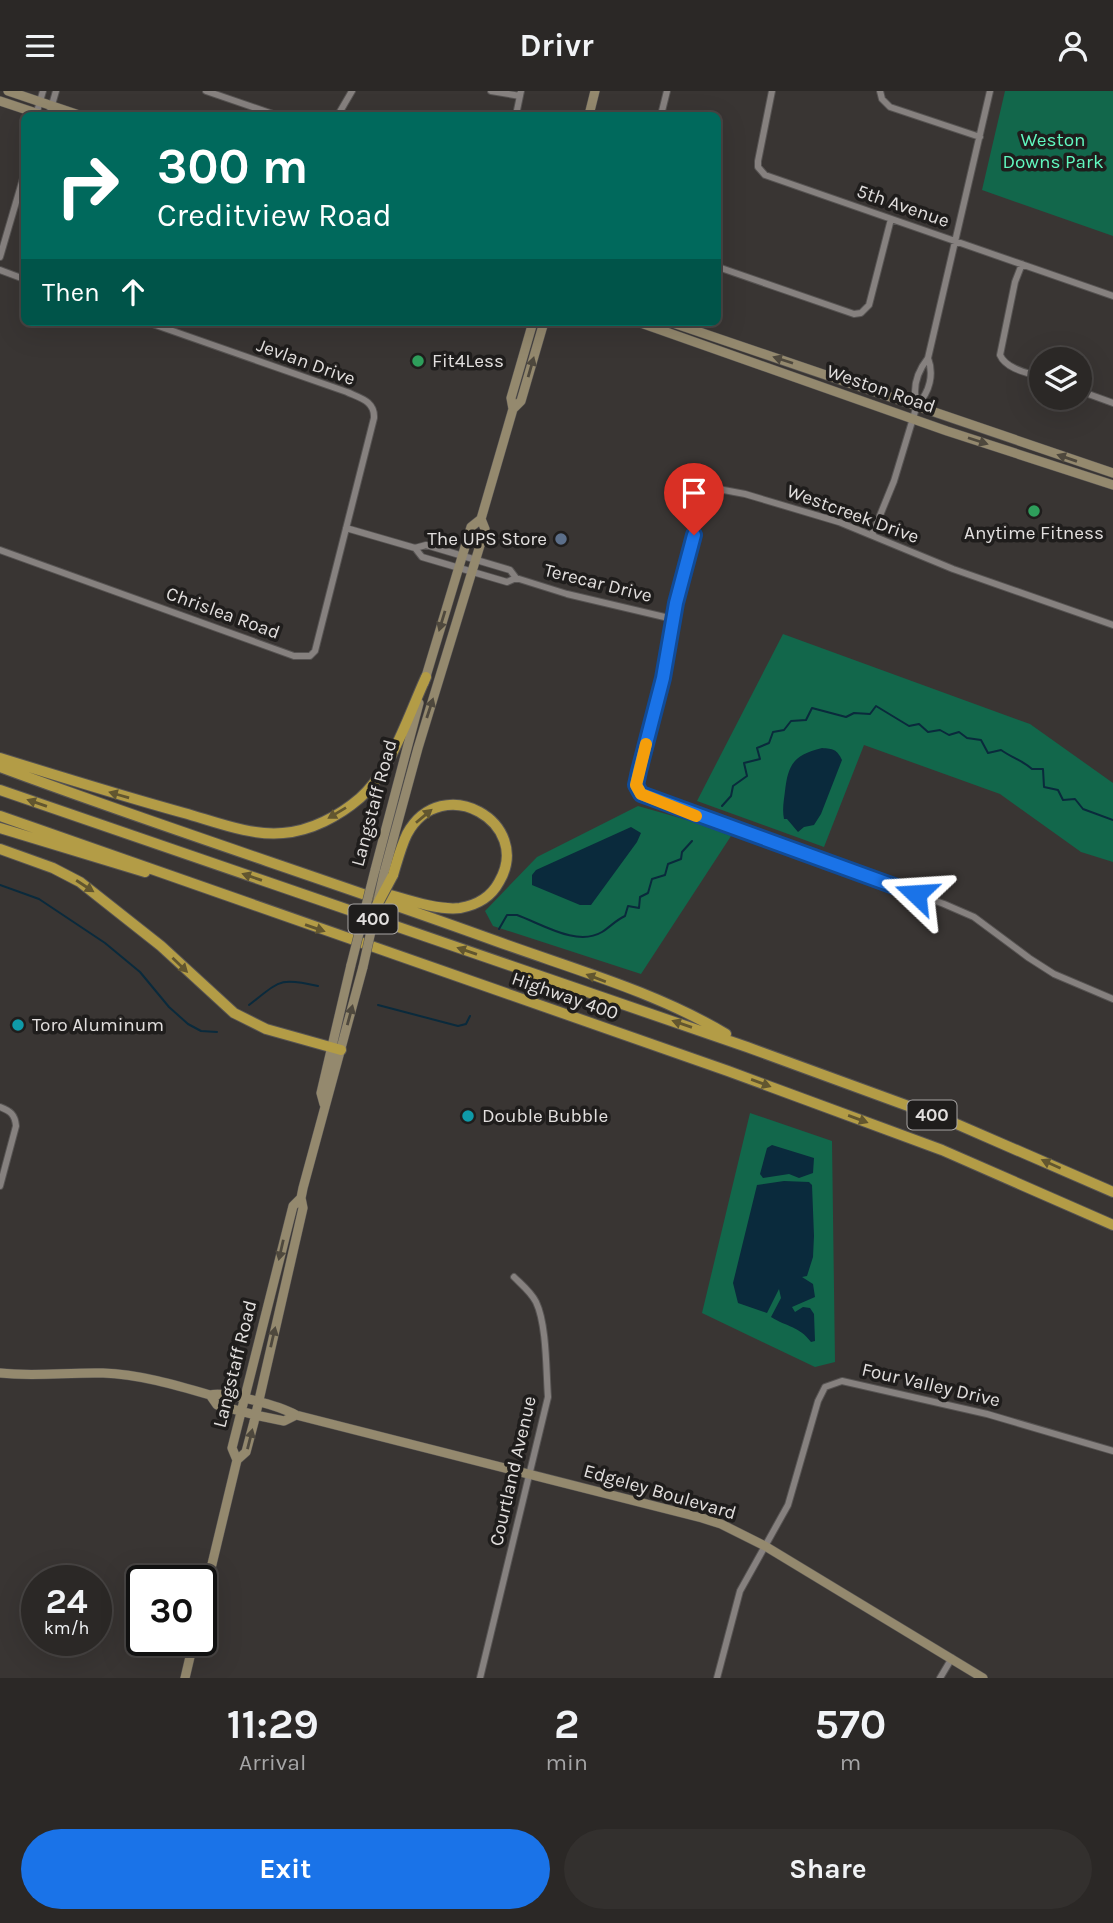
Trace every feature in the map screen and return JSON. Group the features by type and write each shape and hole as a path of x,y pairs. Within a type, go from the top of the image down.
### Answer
{"highway":[{"path":"0,758 239,828 281,834 298,831 338,814 360,798 374,782 426,677"},
{"path":"0,767 359,892 637,993 701,1019 747,1047"},
{"name":"Highway 400","path":"0,790 747,1047 952,1122 1113,1192"},
{"path":"359,892 374,890 441,907 467,907 489,896 498,885 507,859 505,843 499,829 476,809 463,805 432,809 418,820 407,834 384,873 377,905"},
{"name":"Highway 400","path":"0,816 739,1075 942,1150 1113,1225"},
{"path":"0,828 138,872 158,873"},
{"path":"0,849 53,868 80,882 150,937 234,1013 266,1029 336,1049"},
{"path":"1091,1215 1113,1232"}],"main road":[{"path":"8,91 71,112"},
{"path":"590,112 595,91"},
{"path":"0,101 30,112"},
{"name":"Langstaff Road","path":"384,873 426,677 471,527 481,519 513,409 511,398 532,326"},
{"name":"Langstaff Road","path":"513,409 521,401 543,326"},
{"name":"Weston Road","path":"649,326 913,419 1113,485"},
{"name":"Weston Road","path":"682,326 1113,473"},
{"name":"Langstaff Road","path":"336,1049 351,965 384,873 421,738 473,571 485,529 481,519"},
{"name":"Langstaff Road","path":"237,1460 246,1453 303,1208 301,1198 324,1104 321,1093 363,967 377,905"},
{"name":"Langstaff Road","path":"212,1565 237,1460 232,1448 293,1206 301,1198"},
{"name":"Edgeley Boulevard","path":"0,1373 30,1376 102,1373 210,1395 219,1393 712,1521 765,1546 983,1678"},
{"name":"Edgeley Boulevard","path":"210,1395 218,1405 255,1415 284,1421 296,1415"},
{"path":"185,1678 190,1656"}],"street":[{"path":"38,112 43,91"},
{"path":"49,112 55,91"},
{"path":"206,91 267,112"},
{"path":"340,112 352,91"},
{"path":"491,91 521,94 517,112"},
{"path":"662,112 667,91"},
{"name":"5th Avenue","path":"772,91 759,154 758,167 761,171 1113,296"},
{"path":"880,91 882,99 890,107 979,137"},
{"path":"872,535 894,481 917,405 914,393 920,367 928,358 990,91"},
{"path":"0,257 21,185"},
{"path":"721,268 855,314 861,313 869,305 891,219"},
{"path":"1022,264 1015,282 1000,355 1002,361 1029,373"},
{"path":"0,270 21,278"},
{"name":"Jevlan Drive","path":"158,326 347,392 371,404 374,418 346,528"},
{"path":"917,405 926,397 932,369 928,358"},
{"path":"1092,395 1113,403"},
{"name":"Westcreek Drive","path":"673,619 705,490 713,488 745,493 872,535 953,569 1113,625"},
{"path":"346,528 415,548"},
{"name":"Chrislea Road","path":"0,550 294,656 304,657 310,656 319,642 346,528"},
{"name":"Terecar Drive","path":"516,578 507,582 422,557 415,548 426,545 510,570 516,578 567,594 673,619"},
{"path":"673,619 663,678 637,779 636,785 641,794 974,917 1054,974 1113,999"},
{"path":"0,1107 9,1110 15,1117 16,1126 0,1186"},
{"name":"Courtland Avenue","path":"480,1678 547,1407 547,1358 538,1306 531,1294 514,1277"},
{"name":"Four Valley Drive","path":"765,1546 788,1505 818,1401 825,1387 834,1382 842,1381 987,1414 1113,1451"},
{"path":"717,1678 740,1591 765,1546"},
{"path":"940,1678 952,1658"}],"green space":[{"name":"Weston Downs Park","path":"1005,91 1113,91 1113,236 982,190"},
{"path":"783,634 1030,724 1113,783 1113,862 1081,852 1000,794 864,745 824,847 697,801"},
{"path":"638,806 733,833 641,974 493,926 485,911 537,857"},
{"path":"750,1113 832,1141 835,1362 815,1367 702,1313"}],"water":[{"path":"822,748 834,750 842,760 821,814 814,825 804,827 798,832 784,819 783,805 788,774 799,758"},
{"path":"631,827 641,833 637,842 591,905 580,905 532,885 532,875 536,870"},
{"path":"772,1145 814,1158 813,1173 799,1178 789,1174 763,1178 760,1174 767,1148"},
{"path":"784,1181 809,1182 812,1185 813,1257 807,1276 802,1277 813,1284 815,1297 792,1307 795,1312 803,1307 810,1308 814,1314 815,1341 811,1342 797,1330 771,1317 781,1298 779,1289 767,1313 738,1303 733,1283 757,1185"}],"waterway":[{"path":"722,806 731,796 733,786 747,776 744,763 760,759 757,748 769,743 773,732 784,730 791,721 806,720 812,708 846,717 854,713 870,714 876,706 909,726 919,724 928,732 940,730 949,735 959,732 967,738 981,740 988,753 1001,750 1032,769 1043,769 1044,787 1058,790 1063,800 1075,799 1083,809 1113,820"},
{"path":"499,929 507,915 517,915 571,936 592,936 602,932 625,916 628,906 639,908 640,897 648,893 652,879 665,875 668,864 681,859 682,852 692,841"},
{"path":"0,885 39,899 105,943 140,972 169,1007 188,1024 201,1031 217,1032"},
{"path":"249,1005 280,983 295,982 318,986"},
{"path":"378,1005 458,1026 466,1024 470,1016"}],"slow traffic":[{"path":"646,744 636,785 641,794 696,816"}],"place":[{"name":"Fit4Less","path":"418,361"},
{"name":"Anytime Fitness","path":"1034,511"},
{"name":"The UPS Store","path":"561,539"},
{"name":"Toro Aluminum","path":"18,1025"},
{"name":"Double Bubble","path":"468,1116"}],"route":[{"path":"694,535 676,603 663,678 636,785 641,794 916,894"}]}
